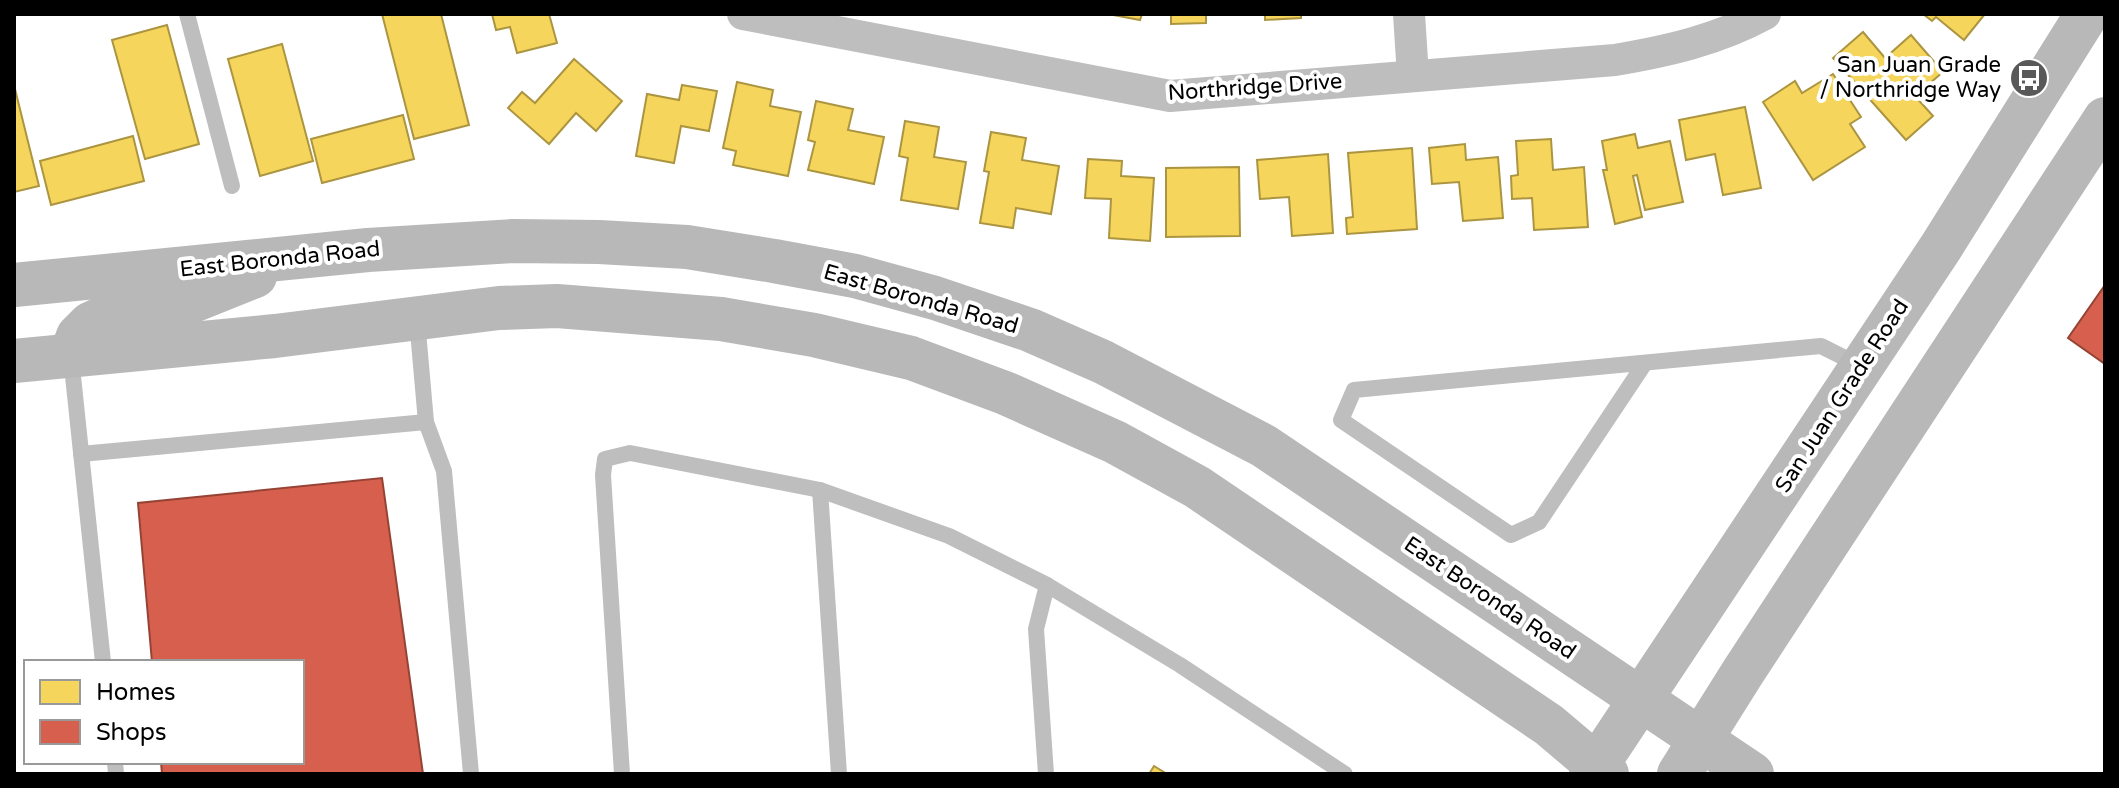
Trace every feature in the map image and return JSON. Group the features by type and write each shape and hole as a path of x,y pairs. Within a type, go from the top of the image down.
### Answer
{"main road":[{"name":"San Juan Grade Road","path":"1598,771 1642,699 1941,247 2087,14"},
{"path":"1690,756 2105,119"},
{"name":"East Boronda Road","path":"14,285 302,257 513,241 687,247 855,276 935,298 1030,330 1088,356 1173,396 1264,446 1642,699 1690,756 1752,774"},
{"path":"71,355 78,336 90,324 105,317 180,306 302,257"},
{"path":"14,361 275,336 499,308 557,306 721,319 814,335 911,358 1005,393 1115,442 1197,487 1549,725 1598,771"}],"street":[{"name":"Northridge Drive","path":"743,14 1170,96 1540,67 1665,52 1702,42 1765,14"},
{"path":"1409,14 1413,76"}],"lane":[{"path":"187,14 232,186"},
{"path":"417,318 426,422 444,471 471,774"},
{"path":"1645,363 1539,522 1511,535 1341,420 1354,390 1821,346 1862,367"},
{"path":"71,355 103,660"},
{"path":"81,454 426,422"},
{"path":"622,774 603,475 605,459 630,453 820,490 949,536 1047,585 1180,665 1345,774"},
{"path":"820,490 839,774"},
{"path":"1046,774 1036,629 1047,585"}],"building: Homes":[{"path":"382,14 441,14 469,125 414,139"},
{"path":"492,14 549,14 557,43 517,53 510,27 496,30"},
{"path":"1108,14 1142,14 1140,20"},
{"path":"1171,14 1206,14 1206,23 1171,24"},
{"path":"1265,14 1301,14 1301,18 1265,20"},
{"path":"1923,14 1985,14 1964,40 1936,17 1932,21"},
{"path":"167,25 199,144 145,159 112,40"},
{"path":"1863,32 1885,58 1911,35 1943,72 1915,96 1933,116 1906,140 1833,58"},
{"path":"282,44 313,161 260,176 228,59"},
{"path":"574,59 622,101 596,131 576,113 549,144 508,108 522,92 535,103"},
{"path":"1833,74 1861,117 1850,124 1865,147 1813,180 1763,102 1795,81 1802,93"},
{"path":"737,82 773,90 770,106 801,112 788,176 733,165 736,151 723,148"},
{"path":"14,85 39,186 14,192"},
{"path":"682,85 717,91 709,131 681,126 674,163 636,156 647,94 679,100"},
{"path":"816,101 853,109 848,130 884,137 874,184 808,170 815,142 808,140"},
{"path":"1745,107 1761,188 1723,195 1715,154 1686,160 1679,120"},
{"path":"403,115 414,159 322,183 311,139"},
{"path":"905,121 939,127 934,157 966,162 958,209 901,200 908,158 899,156"},
{"path":"991,132 1026,138 1022,160 1059,166 1051,214 1016,208 1013,228 980,223 989,172 984,171"},
{"path":"1635,134 1638,148 1670,141 1683,202 1645,210 1637,175 1633,176 1642,217 1615,224 1603,170 1607,170 1602,141"},
{"path":"133,136 144,181 51,205 40,161"},
{"path":"1551,139 1553,170 1584,167 1588,227 1534,230 1532,198 1512,199 1511,176 1518,175 1516,141"},
{"path":"1465,144 1466,160 1498,157 1503,218 1463,221 1459,182 1432,184 1429,148"},
{"path":"1412,148 1417,229 1347,234 1346,218 1353,217 1348,153"},
{"path":"1328,154 1333,233 1292,236 1289,197 1260,199 1257,160"},
{"path":"1088,159 1122,161 1121,176 1154,178 1150,241 1109,238 1111,199 1085,198"},
{"path":"1239,167 1240,236 1166,237 1166,168"},
{"path":"1154,766 1167,774 1149,774"}],"building: Shops":[{"path":"2105,285 2105,364 2068,338"},
{"path":"382,478 423,774 162,774 161,764 304,764 304,660 152,660 138,503"}],"place":[{"name":"San Juan Grade / Northridge Way","path":"2029,78"}]}
